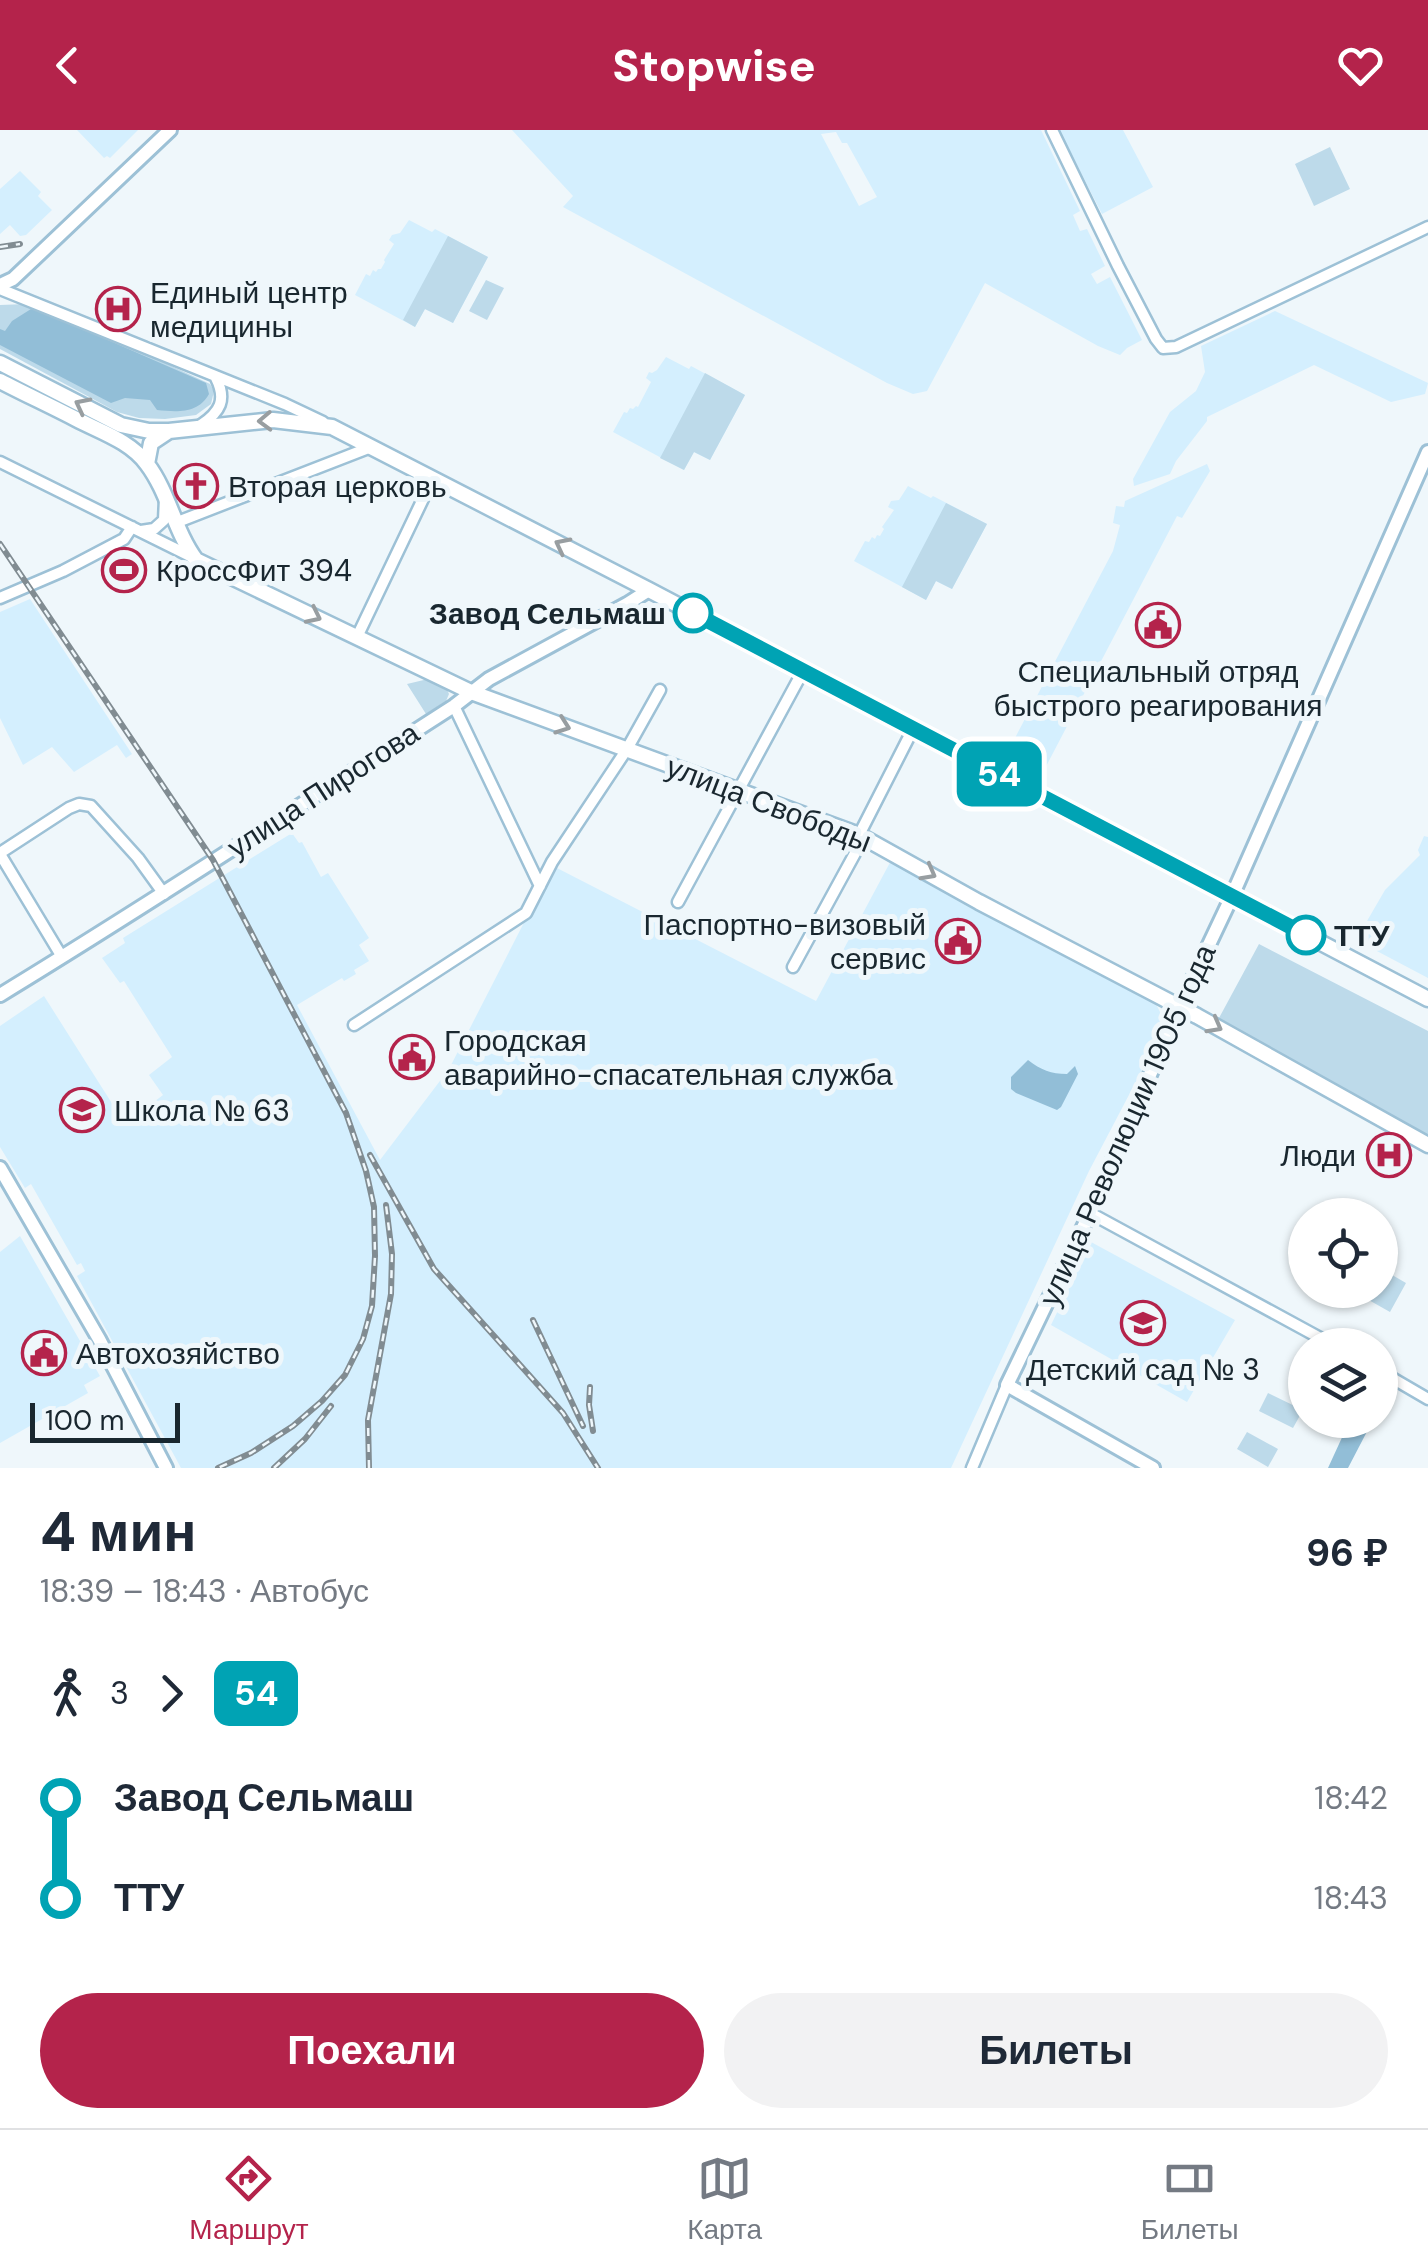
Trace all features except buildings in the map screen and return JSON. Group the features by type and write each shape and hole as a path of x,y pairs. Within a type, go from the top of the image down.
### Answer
{"main road":[{"path":"0,362 121,425 169,431 273,420 332,427 1428,999"},
{"path":"0,381 130,446 147,464 165,495 175,523 196,560"},
{"path":"147,464 151,443 169,431"},
{"name":"улица Свободы","path":"196,560 472,692 859,834 1428,1146"}],"street":[{"path":"0,287 13,280 170,130"},
{"path":"1052,130 1163,348 1176,348 1428,227"},
{"path":"0,287 332,427"},
{"path":"198,428 220,407 222,392 215,377"},
{"path":"175,523 372,446"},
{"name":"улица Революции 1905 года","path":"972,1468 1090,1213 1428,452"},
{"name":"улица Свободы","path":"0,462 196,560"},
{"path":"357,637 434,478"},
{"path":"0,598 63,571 136,529 154,529 164,520 165,495"},
{"name":"улица Пирогова","path":"0,995 164,894 454,706 490,678 648,590"},
{"path":"678,902 803,671"},
{"path":"354,1025 526,913 552,862 627,750 660,690"},
{"path":"454,706 540,886"},
{"path":"793,967 859,846 859,834 914,729"},
{"path":"62,957 0,853 69,808 78,804 91,806 164,894"},
{"path":"0,1168 99,1338 166,1468"},
{"path":"1090,1213 1302,1328"},
{"path":"1398,1382 1428,1400"},
{"path":"1008,1385 1153,1468"}],"shaded area":[{"path":"77,130 138,130 110,158 104,158"},
{"path":"512,130 1041,130 1080,211 1073,215 1080,231 1087,229 1105,266 1091,274 1097,284 1110,277 1142,340 1120,355 985,283 927,391 913,394 563,207 573,196","holes":["836,132 842,143 847,143 877,197 859,206 821,134"]},
{"path":"1059,130 1123,130 1153,187 1102,214"},
{"path":"1330,147 1350,189 1314,206 1295,164"},
{"path":"20,171 52,210 26,235 20,236 10,225 0,234 0,189"},
{"path":"409,220 488,257 453,323 425,309 415,327 355,295 366,274 370,276 373,270 381,269 394,244 389,240"},
{"path":"448,236 488,257 453,323 425,309 415,327 403,320"},
{"path":"486,280 504,288 487,320 469,311"},
{"path":"27,304 60,314 210,384 214,391 211,404 196,415 139,418 117,412 0,349 0,305"},
{"path":"31,309 206,383 209,394 199,405 179,411 157,410 150,400 125,398 111,403 0,345 0,329 5,331 12,321"},
{"path":"1275,311 1428,383 1425,394 1391,402 1314,365 1207,417 1170,474 1134,486 1133,479 1170,412 1196,391 1205,372 1201,346"},
{"path":"666,357 745,395 710,460 694,452 684,470 613,432 624,412 638,407 651,382 646,378 649,372 657,370"},
{"path":"705,373 745,395 710,460 694,452 684,470 660,458"},
{"path":"1207,464 1210,471 1182,518 1177,516 1041,776 1005,757 1113,551 1120,525 1113,523 1116,506 1124,507 1125,501"},
{"path":"908,486 987,524 952,589 936,581 926,600 854,561 865,541 880,536 894,510 888,507 891,501 899,500"},
{"path":"946,503 987,524 952,589 936,581 926,600 902,587"},
{"path":"30,599 132,754 126,758 117,745 74,772 52,747 23,765 0,718 0,612"},
{"path":"428,679 446,687 449,694 446,701 426,714 407,684"},
{"path":"292,833 302,842 321,877 328,873 369,938 359,945 369,961 354,970 356,974 297,1005 380,1160 449,1069 553,866 816,1001 894,855 1154,1000 1162,1016 1162,1032 1089,1171 951,1468 181,1468 77,1276 85,1271 81,1263 77,1265 31,1184 25,1188 0,1147 0,1026 44,996 125,1124 163,1095 149,1075 172,1057 124,981 120,983 102,958 125,943 123,938"},
{"path":"1424,836 1428,837 1428,978 1356,940 1385,890 1420,855"},
{"path":"1259,944 1428,1031 1428,1136 1219,1018"},
{"path":"1028,1060 1056,1073 1067,1074 1075,1066 1078,1074 1057,1110 1011,1089 1011,1077"},
{"name":"Автохозяйство","path":"20,1236 100,1376 84,1385 88,1393 0,1443 0,1252"},
{"name":"Детский сад № 3","path":"1091,1242 1235,1320 1187,1402 1051,1325"},
{"path":"1398,1278 1406,1283 1398,1298"},
{"path":"1268,1393 1288,1403 1288,1426 1259,1411"},
{"path":"1247,1432 1278,1449 1268,1467 1237,1449"},
{"path":"1342,1438 1364,1438 1348,1468 1328,1468"}],"railway":[{"path":"0,247 20,244"},
{"path":"0,544 213,860 346,1113 366,1171 374,1207 375,1256 372,1306 363,1339 345,1375 322,1401 293,1426 251,1453 218,1468"},
{"path":"370,1155 434,1269 563,1413 598,1468"},
{"path":"369,1468 368,1420 391,1294 392,1254 386,1205"},
{"path":"533,1320 583,1426"},
{"path":"590,1387 593,1431"},
{"path":"274,1468 305,1439 331,1406"}],"bus line":[{"name":"54","path":"693,613 1306,935"}],"place":[{"name":"Единый центр медицины","path":"118,309"},
{"name":"Вторая церковь","path":"196,486"},
{"name":"КроссФит 394","path":"124,570"},
{"name":"Завод Сельмаш","path":"693,613"},
{"name":"Специальный отряд быстрого реагирования","path":"1158,625"},
{"name":"ТТУ","path":"1306,935"},
{"name":"Паспортно-визовый сервис","path":"958,941"},
{"name":"Городская аварийно-спасательная служба","path":"412,1057"},
{"name":"Школа № 63","path":"82,1110"},
{"name":"Люди","path":"1389,1155"},
{"name":"Детский сад № 3","path":"1143,1323"},
{"name":"Автохозяйство","path":"44,1353"}]}
